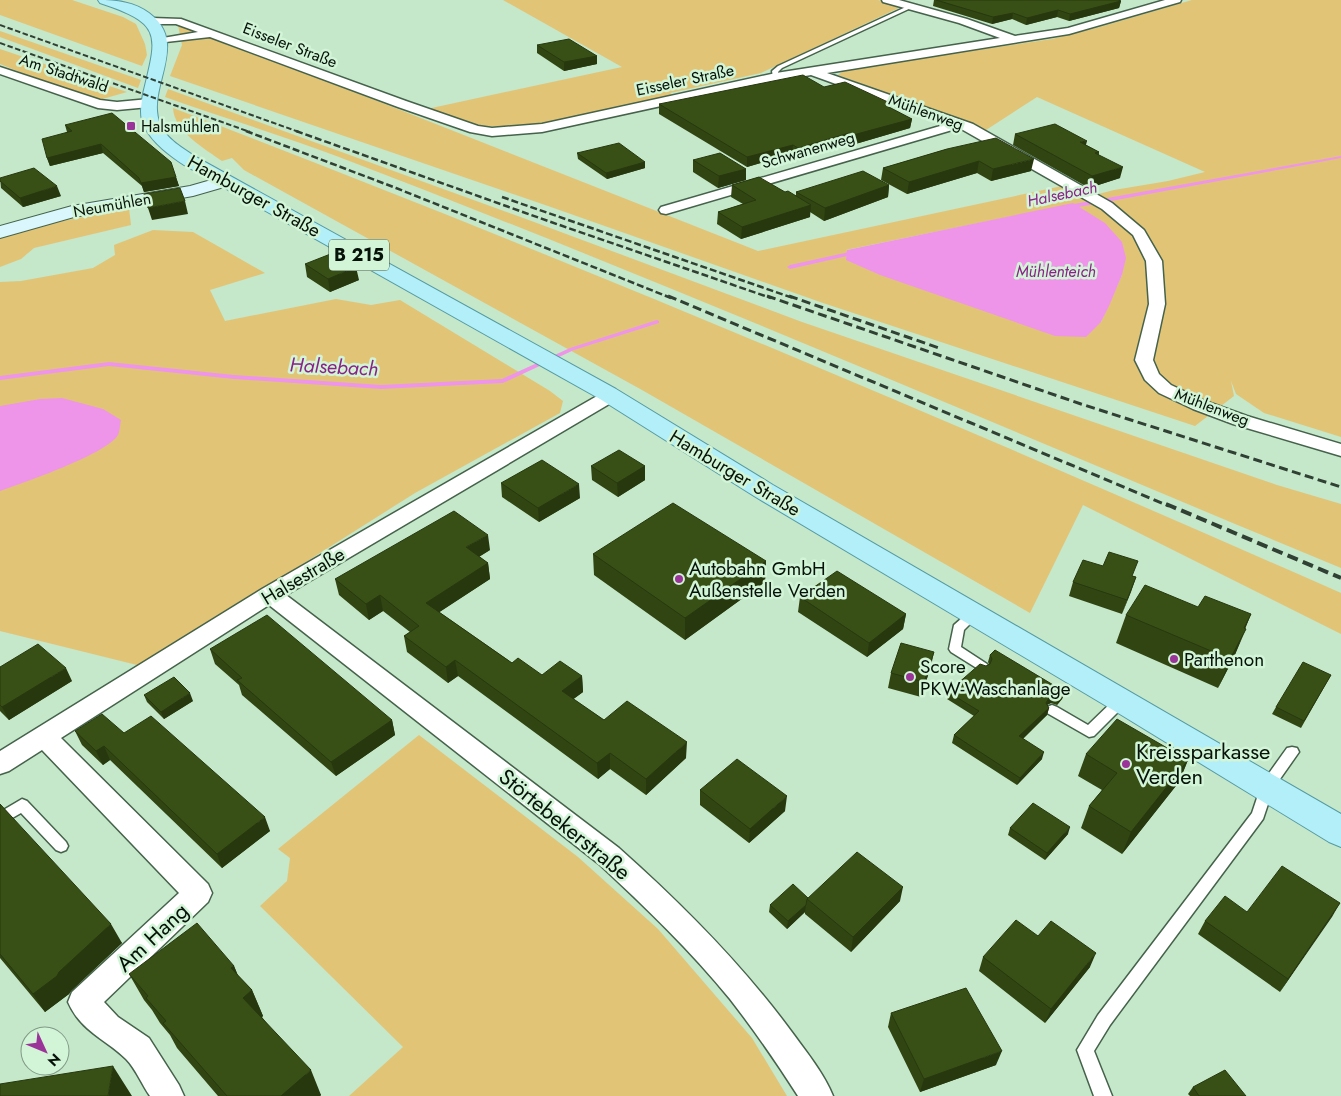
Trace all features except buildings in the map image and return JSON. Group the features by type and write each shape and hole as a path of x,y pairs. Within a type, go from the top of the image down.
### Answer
{"main road":[{"path":"105,0 129,8 152,21 158,29 161,41"},
{"name":"B 215","path":"149,103 158,66 161,41"},
{"name":"Hamburger Straße","path":"149,103 151,125 164,143 224,181 610,396 726,469 1341,832"}],"street":[{"path":"888,0 963,21 1015,40"},
{"name":"Eisseler Straße","path":"152,21 176,21 402,104 475,129 492,132 542,128 776,77 1069,31 1176,0"},
{"name":"Eisseler Straße","path":"161,41 211,33"},
{"name":"Am Stadtwald","path":"0,70 98,104 117,106 149,103"},
{"name":"Mühlenweg","path":"812,71 968,127 1107,206 1139,233 1154,262 1157,304 1144,360 1151,376 1165,389 1199,405 1240,420 1341,450"},
{"name":"Schwanenweg","path":"666,210 960,124"},
{"name":"Neumühlen","path":"0,232 72,212 193,191 224,181"},
{"name":"Halsestraße","path":"0,764 270,594 610,396"},
{"name":"Störtebekerstraße","path":"270,594 609,856 700,944 741,991 782,1044 817,1096"},
{"name":"Am Hang","path":"44,736 198,893 83,1002 107,1026 138,1049 168,1096"}],"lane":[{"path":"776,77 775,71 780,67 910,7"},
{"path":"974,614 958,628 954,649 983,667"},
{"path":"1052,710 1089,732 1121,701"},
{"path":"1103,1096 1085,1050 1104,1020 1258,815 1267,787 1292,752"},
{"path":"0,819 22,804 62,846"}],"shaded area":[{"path":"0,0 72,0 123,17 136,24 145,44 147,55 142,66 0,15"},
{"path":"503,0 878,0 901,7 761,73 670,93 674,96 539,126 510,128 478,125 427,109 622,67"},
{"path":"1192,0 1341,0 1341,437 1264,413 1236,394 1231,381 1234,396 1195,426 823,303 170,76 182,45 178,25 299,70 758,251 1062,186 1087,197 1205,172 1037,97 986,130 838,75 846,69 1052,39","holes":["1057,207 1122,275 1101,322 846,250"]},
{"path":"0,31 141,80 138,88 0,37"},
{"path":"0,49 127,92 99,100 64,90 0,64"},
{"path":"168,89 802,322 1277,485 1341,504 1341,568 591,256 318,149 165,97"},
{"path":"173,108 467,223 760,343 906,404 1341,593 1341,634 1083,505 1030,613 642,390 244,170 232,158 222,161 184,132 175,116"},
{"path":"129,208 131,225 34,248 21,259 0,267 0,235 16,230"},
{"path":"153,230 193,232 265,273 210,290 225,321 336,299 371,305 400,300 550,391 563,401 560,413 415,493 141,666 0,631 0,282 21,281 93,268 115,255 114,245"},
{"path":"419,735 578,857 658,929 752,1038 787,1096 349,1096 403,1047 260,906 287,881 290,858 278,849"}],"water":[{"name":"Mühlenteich","path":"1073,203 1105,223 1122,242 1126,258 1122,275 1101,322 1086,337 1055,336 880,275 846,260 847,250"},
{"path":"62,398 103,409 121,420 118,435 111,443 82,459 0,491 0,406 40,399"}],"waterway":[{"name":"Halsebach","path":"1068,207 1341,157"},
{"name":"Halsebach","path":"790,267 854,253"},
{"name":"Halsebach","path":"0,378 109,364 234,377 381,387 503,381 572,349 657,322"}],"railway":[{"path":"0,25 299,132"},
{"path":"0,43 250,132"},
{"path":"246,131 396,188 671,298"},
{"path":"296,131 771,298"},
{"path":"502,197 793,298"},
{"path":"668,296 1169,506"},
{"path":"767,296 1081,404 1341,487"},
{"path":"789,296 942,349"},
{"path":"1166,504 1341,578"}],"place":[{"name":"Halsmühlen","path":"131,126"},
{"name":"Autobahn GmbH Außenstelle Verden","path":"679,579"},
{"name":"Parthenon","path":"1174,659"},
{"name":"Score PKW-Waschanlage","path":"910,677"},
{"name":"Kreissparkasse Verden","path":"1126,764"}]}
